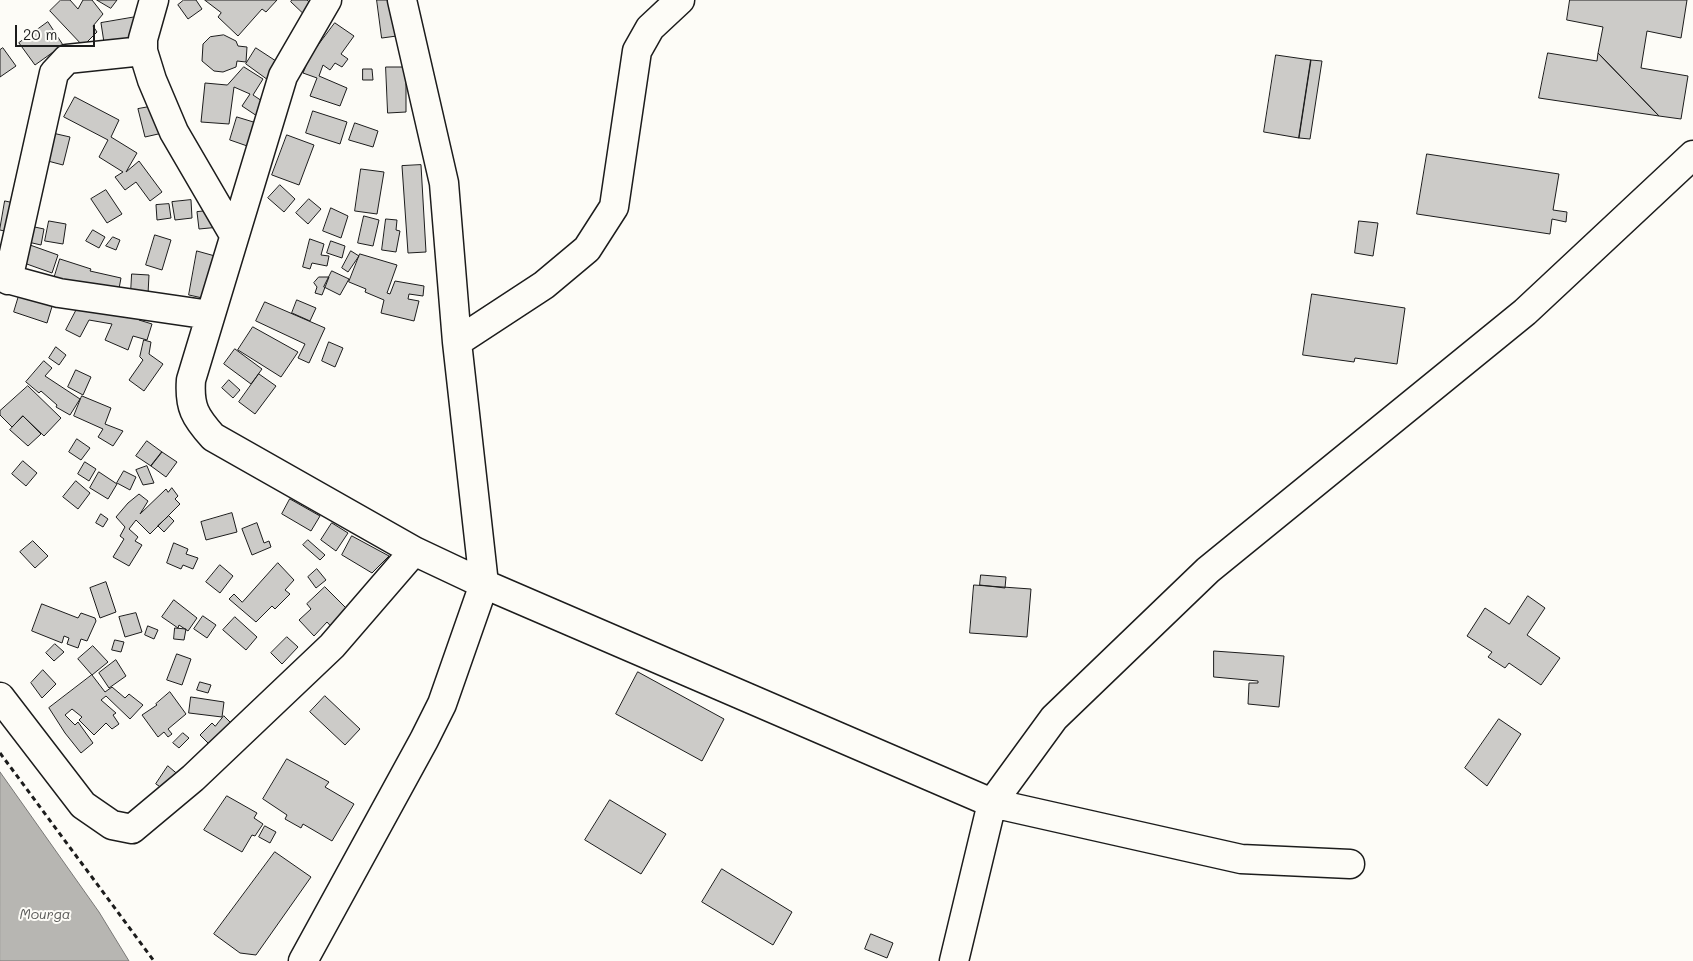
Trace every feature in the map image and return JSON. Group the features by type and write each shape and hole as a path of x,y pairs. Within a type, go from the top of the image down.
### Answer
{"street":[{"path":"154,0 143,39 143,51 152,80 174,132 234,235"},
{"path":"327,0 283,76 191,380 190,398 197,420 213,437 414,551 484,584 992,803 1241,858 1350,864"},
{"path":"303,961 438,711 470,629 484,584 457,342 444,183 402,0"},
{"path":"457,342 544,286 587,250 614,207 637,51 650,28 680,0"},
{"path":"143,51 66,59 54,73 4,279 59,293 210,315"},
{"path":"954,961 992,803 1054,718 1208,570 1525,312 1693,155"},
{"path":"0,697 83,805 112,825 132,829 193,778 332,646 414,551"}],"path":[{"path":"0,753 154,961"}],"water":[{"name":"Mourga","path":"0,772 99,912 129,961 0,961"}],"building":[{"path":"61,0 70,0 78,9 83,0 92,0 103,14 93,26 97,32 83,46 50,11"},
{"path":"97,0 117,0 111,8"},
{"path":"184,0 196,0 202,9 188,19 178,5"},
{"path":"205,0 277,0 266,12 262,9 238,36 218,17 221,13"},
{"path":"292,0 307,0 319,10 310,20 291,2"},
{"path":"377,0 399,0 404,35 382,38"},
{"path":"1570,0 1687,0 1681,38 1647,31 1641,68 1688,76 1681,119 1659,116 1598,53 1603,27 1567,20"},
{"path":"136,17 140,42 105,49 101,23"},
{"path":"48,22 63,45 35,65 19,43"},
{"path":"335,23 354,36 341,54 348,59 342,67 335,63 330,70 323,65 319,76 347,88 340,106 310,96 317,78 303,73 310,56"},
{"path":"224,35 236,41 238,46 247,47 246,62 237,61 236,67 223,72 214,71 202,61 203,44 210,37"},
{"path":"3,48 16,66 0,77 0,50"},
{"path":"256,48 279,63 268,80 246,64"},
{"path":"1548,53 1597,61 1598,53 1659,116 1539,98"},
{"path":"1276,55 1311,60 1299,138 1264,132"},
{"path":"1311,60 1322,61 1310,139 1299,138"},
{"path":"244,67 263,79 253,95 265,103 257,116 242,106 250,94 234,87 229,124 201,122 205,83 227,85"},
{"path":"386,67 406,67 406,112 388,113"},
{"path":"363,69 372,69 373,80 363,80"},
{"path":"75,97 119,120 111,137 137,153 126,172 139,161 162,192 150,201 136,182 125,190 115,177 123,172 99,157 108,140 64,117"},
{"path":"160,105 167,132 145,137 138,109"},
{"path":"313,111 347,122 340,144 306,133"},
{"path":"237,117 260,124 253,148 230,140"},
{"path":"355,123 378,131 373,147 349,140"},
{"path":"48,132 70,137 63,165 44,160"},
{"path":"287,135 314,145 299,185 272,175"},
{"path":"1427,154 1559,174 1553,210 1567,212 1566,222 1552,219 1550,234 1417,214"},
{"path":"421,165 426,252 408,253 402,166"},
{"path":"361,169 384,172 377,214 355,211"},
{"path":"280,185 295,199 284,212 268,198"},
{"path":"106,190 122,214 107,223 91,199"},
{"path":"309,199 321,209 308,224 296,213"},
{"path":"191,200 192,218 175,220 172,202"},
{"path":"5,201 19,204 13,233 0,230"},
{"path":"169,204 171,218 157,220 156,205"},
{"path":"331,208 348,216 341,238 323,231"},
{"path":"218,210 220,227 199,229 197,212"},
{"path":"364,216 379,220 373,246 358,243"},
{"path":"386,219 397,220 396,230 400,231 396,252 382,250"},
{"path":"49,221 66,224 63,244 45,241"},
{"path":"1359,221 1378,223 1373,256 1355,253"},
{"path":"30,226 44,229 41,245 28,242"},
{"path":"93,230 105,237 99,248 86,241"},
{"path":"155,235 171,240 162,270 146,265"},
{"path":"113,237 120,240 116,250 106,246"},
{"path":"310,239 324,244 321,255 329,256 327,266 312,263 310,269 303,267"},
{"path":"331,241 345,246 342,258 327,253"},
{"path":"30,245 58,255 52,273 24,263"},
{"path":"197,251 215,256 207,299 189,295"},
{"path":"351,251 359,256 348,272 342,268"},
{"path":"360,254 397,265 387,293 390,294 395,281 424,286 423,296 409,294 408,299 419,301 414,321 381,313 384,300 365,292 366,289 349,282"},
{"path":"60,259 91,269 90,271 121,278 118,294 53,282"},
{"path":"332,271 349,279 340,295 324,287"},
{"path":"132,274 149,275 148,294 131,293"},
{"path":"319,277 329,277 322,295 315,293 317,287 314,283"},
{"path":"21,289 54,300 47,323 14,312"},
{"path":"1312,294 1405,308 1397,364 1355,358 1354,362 1303,355"},
{"path":"297,300 316,308 310,321 292,313"},
{"path":"265,302 325,328 309,363 298,358 305,344 256,321"},
{"path":"79,305 142,313 139,320 152,324 147,340 133,336 128,350 105,340 112,324 89,320 80,337 66,330"},
{"path":"253,327 298,352 281,377 238,350"},
{"path":"144,340 151,342 149,354 163,364 144,391 129,380 143,360 140,357"},
{"path":"329,342 343,348 335,367 322,361"},
{"path":"56,347 66,355 59,365 49,358"},
{"path":"235,349 262,369 251,384 224,364"},
{"path":"44,361 52,368 45,376 80,399 70,415 56,407 57,405 41,391 39,393 26,382"},
{"path":"76,370 91,377 83,395 68,387"},
{"path":"259,374 276,386 255,414 239,402"},
{"path":"229,380 240,390 233,398 222,388"},
{"path":"28,386 61,418 44,436 23,416 12,427 0,415 0,411"},
{"path":"82,396 111,408 105,424 123,431 113,446 98,437 103,429 74,416"},
{"path":"23,416 41,434 28,446 10,430"},
{"path":"77,439 90,448 81,460 69,452"},
{"path":"147,441 162,452 151,466 136,456"},
{"path":"162,452 177,462 166,477 151,466"},
{"path":"23,461 37,473 26,486 12,474"},
{"path":"85,462 96,469 89,481 78,474"},
{"path":"147,466 154,483 143,485 136,470"},
{"path":"124,471 136,477 130,490 117,483"},
{"path":"99,472 117,484 108,499 90,488"},
{"path":"76,481 90,493 78,509 63,497"},
{"path":"172,488 178,496 175,499 180,504 150,534 136,520 129,529 138,537 135,541 142,545 129,566 113,557 124,539 120,536 125,527 116,517 139,494 148,501 140,514 166,489 168,492"},
{"path":"290,499 320,516 311,531 282,514"},
{"path":"232,513 237,532 206,540 201,522"},
{"path":"101,514 108,519 103,527 96,523"},
{"path":"169,516 174,521 164,532 158,526"},
{"path":"257,523 264,543 269,541 271,547 252,555 242,529"},
{"path":"332,523 348,533 336,551 321,540"},
{"path":"352,536 389,556 372,573 342,555"},
{"path":"308,540 325,555 320,560 303,545"},
{"path":"33,541 48,556 35,568 20,552"},
{"path":"174,543 188,549 186,554 198,558 193,569 183,565 181,569 167,563"},
{"path":"278,563 294,580 285,590 290,594 275,609 272,606 256,622 229,599 234,594 242,602"},
{"path":"220,565 233,576 220,593 206,582"},
{"path":"317,569 326,580 316,588 308,577"},
{"path":"981,575 1006,577 1005,588 980,585"},
{"path":"106,582 116,612 100,618 90,588"},
{"path":"974,585 1031,589 1027,637 970,633"},
{"path":"325,587 353,615 336,632 327,622 314,636 299,620 311,609 307,604"},
{"path":"1528,596 1545,608 1527,635 1560,658 1541,685 1509,663 1505,668 1488,657 1492,652 1467,636 1485,608 1509,624"},
{"path":"174,600 197,618 188,631 179,625 178,628 162,617"},
{"path":"42,604 78,618 81,613 95,618 96,621 87,641 81,639 78,648 67,644 69,638 64,636 62,643 32,631"},
{"path":"136,613 142,632 125,637 119,617"},
{"path":"203,616 216,625 207,638 194,629"},
{"path":"235,617 257,637 246,650 223,630"},
{"path":"148,626 158,630 154,639 145,635"},
{"path":"175,628 186,629 184,640 174,639"},
{"path":"287,637 298,647 282,664 271,653"},
{"path":"115,640 124,642 121,652 112,650"},
{"path":"55,644 64,652 54,661 46,653"},
{"path":"93,646 108,662 92,675 78,659"},
{"path":"1214,651 1284,656 1279,707 1248,704 1249,683 1258,683 1258,681 1214,677"},
{"path":"177,654 191,659 182,685 167,680"},
{"path":"116,660 126,676 109,688 99,673"},
{"path":"43,670 56,684 42,698 31,683"},
{"path":"638,672 724,719 702,761 616,714"},
{"path":"92,675 105,692 112,687 125,698 129,694 143,705 130,719 106,696 101,700 116,713 113,715 119,724 112,729 106,723 94,735 79,720 82,717 72,709 65,715 75,725 78,722 93,743 81,753 49,708"},
{"path":"200,682 211,685 208,693 197,690"},
{"path":"170,692 186,714 168,729 172,734 168,737 164,732 158,737 142,715 157,705"},
{"path":"325,696 360,729 345,745 310,712"},
{"path":"191,697 224,702 222,717 189,713"},
{"path":"224,716 234,726 213,748 200,735 212,723 215,726"},
{"path":"1499,719 1521,734 1487,786 1465,768"},
{"path":"183,733 189,738 179,748 173,743"},
{"path":"287,759 329,782 325,787 354,804 332,841 303,824 301,828 285,819 287,815 263,799"},
{"path":"168,766 181,777 169,793 156,784"},
{"path":"227,796 257,813 254,818 263,824 255,836 252,835 242,852 204,830"},
{"path":"610,800 666,834 641,874 585,840"},
{"path":"265,826 276,832 270,843 259,837"},
{"path":"275,852 311,877 256,955 240,953 214,934"},
{"path":"722,869 792,912 773,945 702,902"},
{"path":"871,934 893,943 887,958 865,949"}]}
